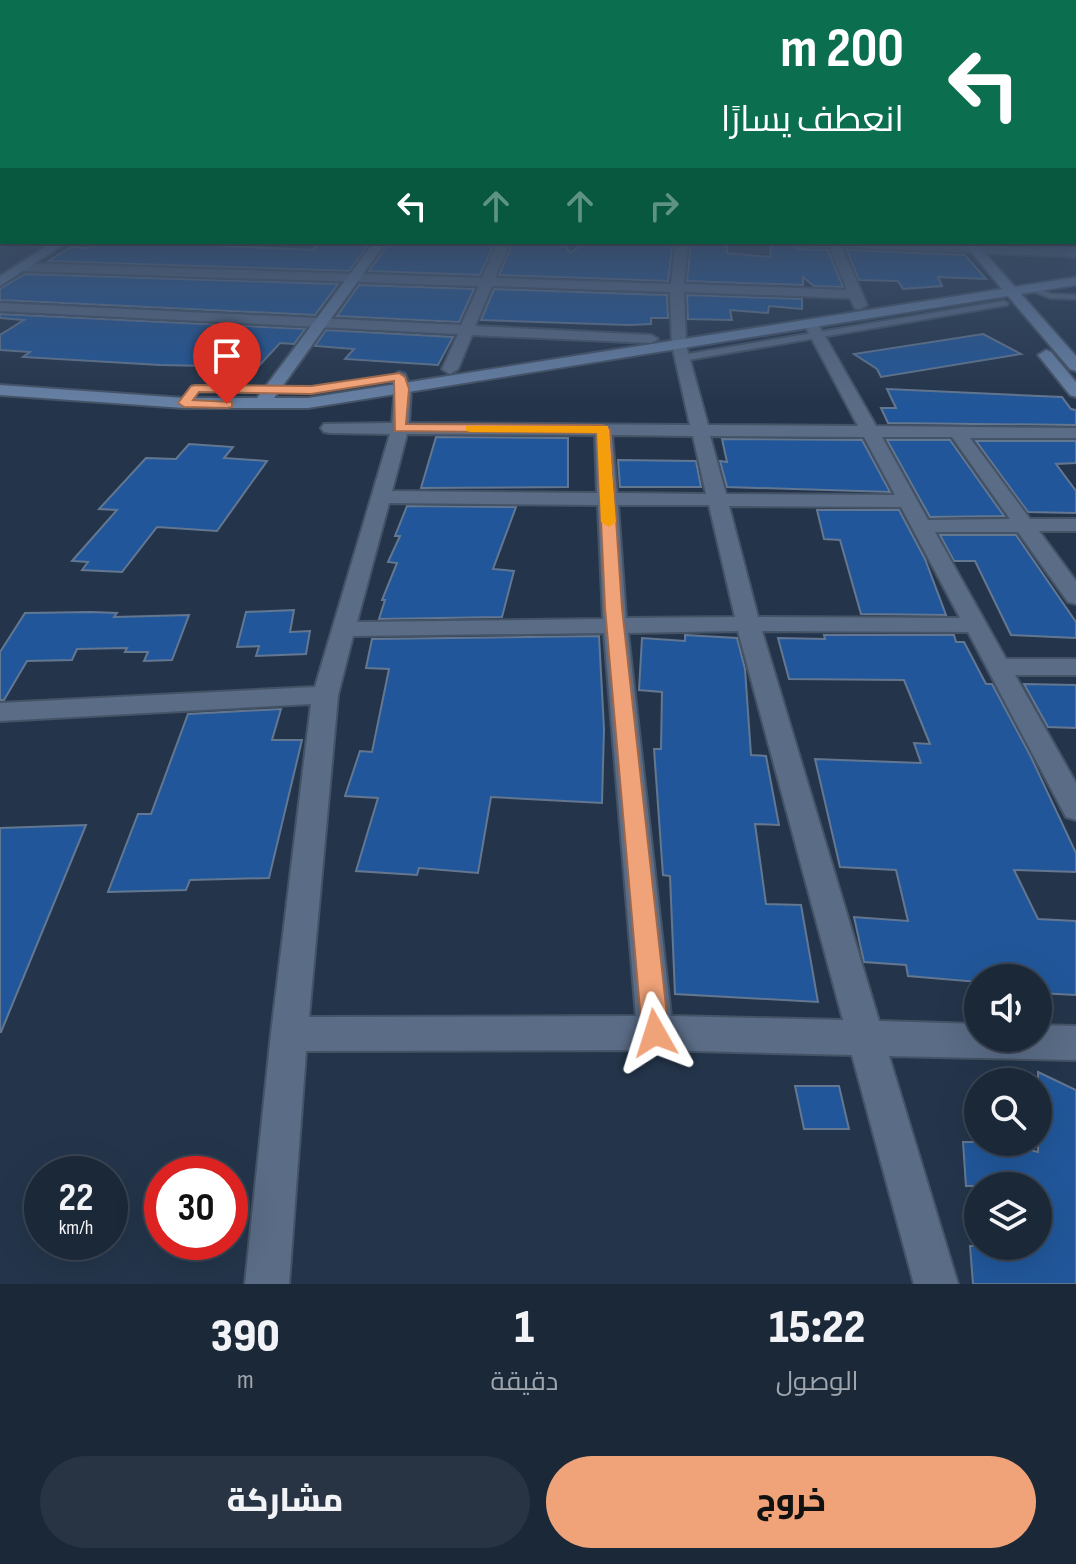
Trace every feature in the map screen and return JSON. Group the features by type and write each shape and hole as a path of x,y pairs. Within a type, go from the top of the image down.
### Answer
{"main road":[{"path":"266,398 346,286"},
{"path":"998,286 1076,392"},
{"path":"401,383 673,344 858,300 1003,293 1028,286"},
{"path":"0,375 195,388 308,403 450,369 814,329 1046,286"},
{"path":"1003,293 1076,366"},
{"path":"184,403 195,388"},
{"path":"0,390 184,403 266,398"}],"street":[{"path":"450,369 485,286"},
{"path":"593,286 858,300 852,286"},
{"path":"677,286 673,344 700,430 748,624 936,1284"},
{"path":"0,307 467,328 673,344"},
{"path":"814,329 1076,809"},
{"path":"267,1284 289,1034 325,695 400,428 401,383"},
{"path":"330,428 1076,433"},
{"path":"603,429 615,625 655,1033"},
{"path":"956,431 1076,597"},
{"path":"380,497 909,501"},
{"path":"923,526 1076,525"},
{"path":"343,629 748,624 978,625"},
{"path":"1000,667 1076,667"},
{"path":"0,712 325,695"},
{"path":"289,1034 655,1033 1076,1043"}],"lane":[{"path":"1033,288 1050,296 1076,297"}],"building":[{"path":"5,286 337,286 315,315 0,300 0,289"},
{"path":"358,286 474,289 459,322 337,316"},
{"path":"901,286 942,286 903,289"},
{"path":"494,289 667,295 668,318 651,318 651,324 629,325 481,320"},
{"path":"687,295 802,299 802,309 769,306 768,313 730,310 732,320 688,319"},
{"path":"0,314 305,329 294,344 280,343 258,367 160,365 23,357 30,352 0,350 0,335 24,320 0,318"},
{"path":"326,330 453,337 438,365 345,359 354,349 315,346"},
{"path":"983,334 1021,354 881,377 877,369 854,354"},
{"path":"887,389 1062,397 1071,409 1076,410 1076,425 888,423 881,408 896,408"},
{"path":"436,437 568,438 568,487 421,488"},
{"path":"722,439 862,440 890,492 727,487 720,461 727,462"},
{"path":"887,440 950,440 1004,516 930,517"},
{"path":"976,441 1076,441 1076,463 1056,464 1076,491 1076,513 1028,512"},
{"path":"189,444 233,447 224,458 267,461 217,531 157,527 122,572 82,570 88,562 72,561 117,510 99,509 146,458 176,459"},
{"path":"618,460 696,461 701,487 620,487"},
{"path":"407,506 516,507 493,569 514,571 502,617 379,619 385,600 382,600 397,563 388,562 400,536 395,536"},
{"path":"817,510 899,510 925,559 946,615 861,614 840,540 824,539"},
{"path":"940,535 1016,535 1076,622 1076,638 1011,635 975,561 954,561"},
{"path":"294,610 290,632 310,631 306,654 256,656 259,646 237,647 246,612"},
{"path":"25,613 117,613 114,617 189,615 172,660 144,661 148,652 125,652 127,648 77,649 72,660 27,661 4,700 0,700 0,652"},
{"path":"685,635 737,638 745,669 751,755 766,756 779,825 755,824 766,904 801,905 818,1002 675,994 670,876 663,875 654,749 661,749 662,692 639,690 642,638 685,641"},
{"path":"824,635 954,635 956,642 964,642 986,684 992,684 1030,755 1076,853 1076,872 1014,870 1038,919 1076,921 1076,995 1052,994 1052,964 964,964 964,981 908,976 906,965 864,962 854,917 908,921 896,870 840,867 815,759 921,763 914,743 930,744 904,680 789,679 778,638 825,639"},
{"path":"599,636 604,729 602,803 491,797 478,873 419,868 417,875 356,871 378,798 345,796 360,751 372,752 389,669 366,668 372,639"},
{"path":"1024,684 1076,685 1076,728 1048,727"},
{"path":"281,709 272,740 302,740 269,878 190,880 186,890 108,892 138,814 151,814 188,714"},
{"path":"86,825 1,1032 0,1032 0,828"},
{"path":"1052,1079 1076,1090 1076,1284 973,1284 971,1260 1052,1260 1052,1172 965,1172 963,1142 964,1156 1052,1156"},
{"path":"795,1086 839,1086 849,1129 804,1129"}],"slow traffic":[{"path":"471,428 603,429 609,522"}],"route":[{"path":"227,404 184,403 195,388 311,390 399,377 403,389 400,428 603,429 614,608 655,1033"}]}
